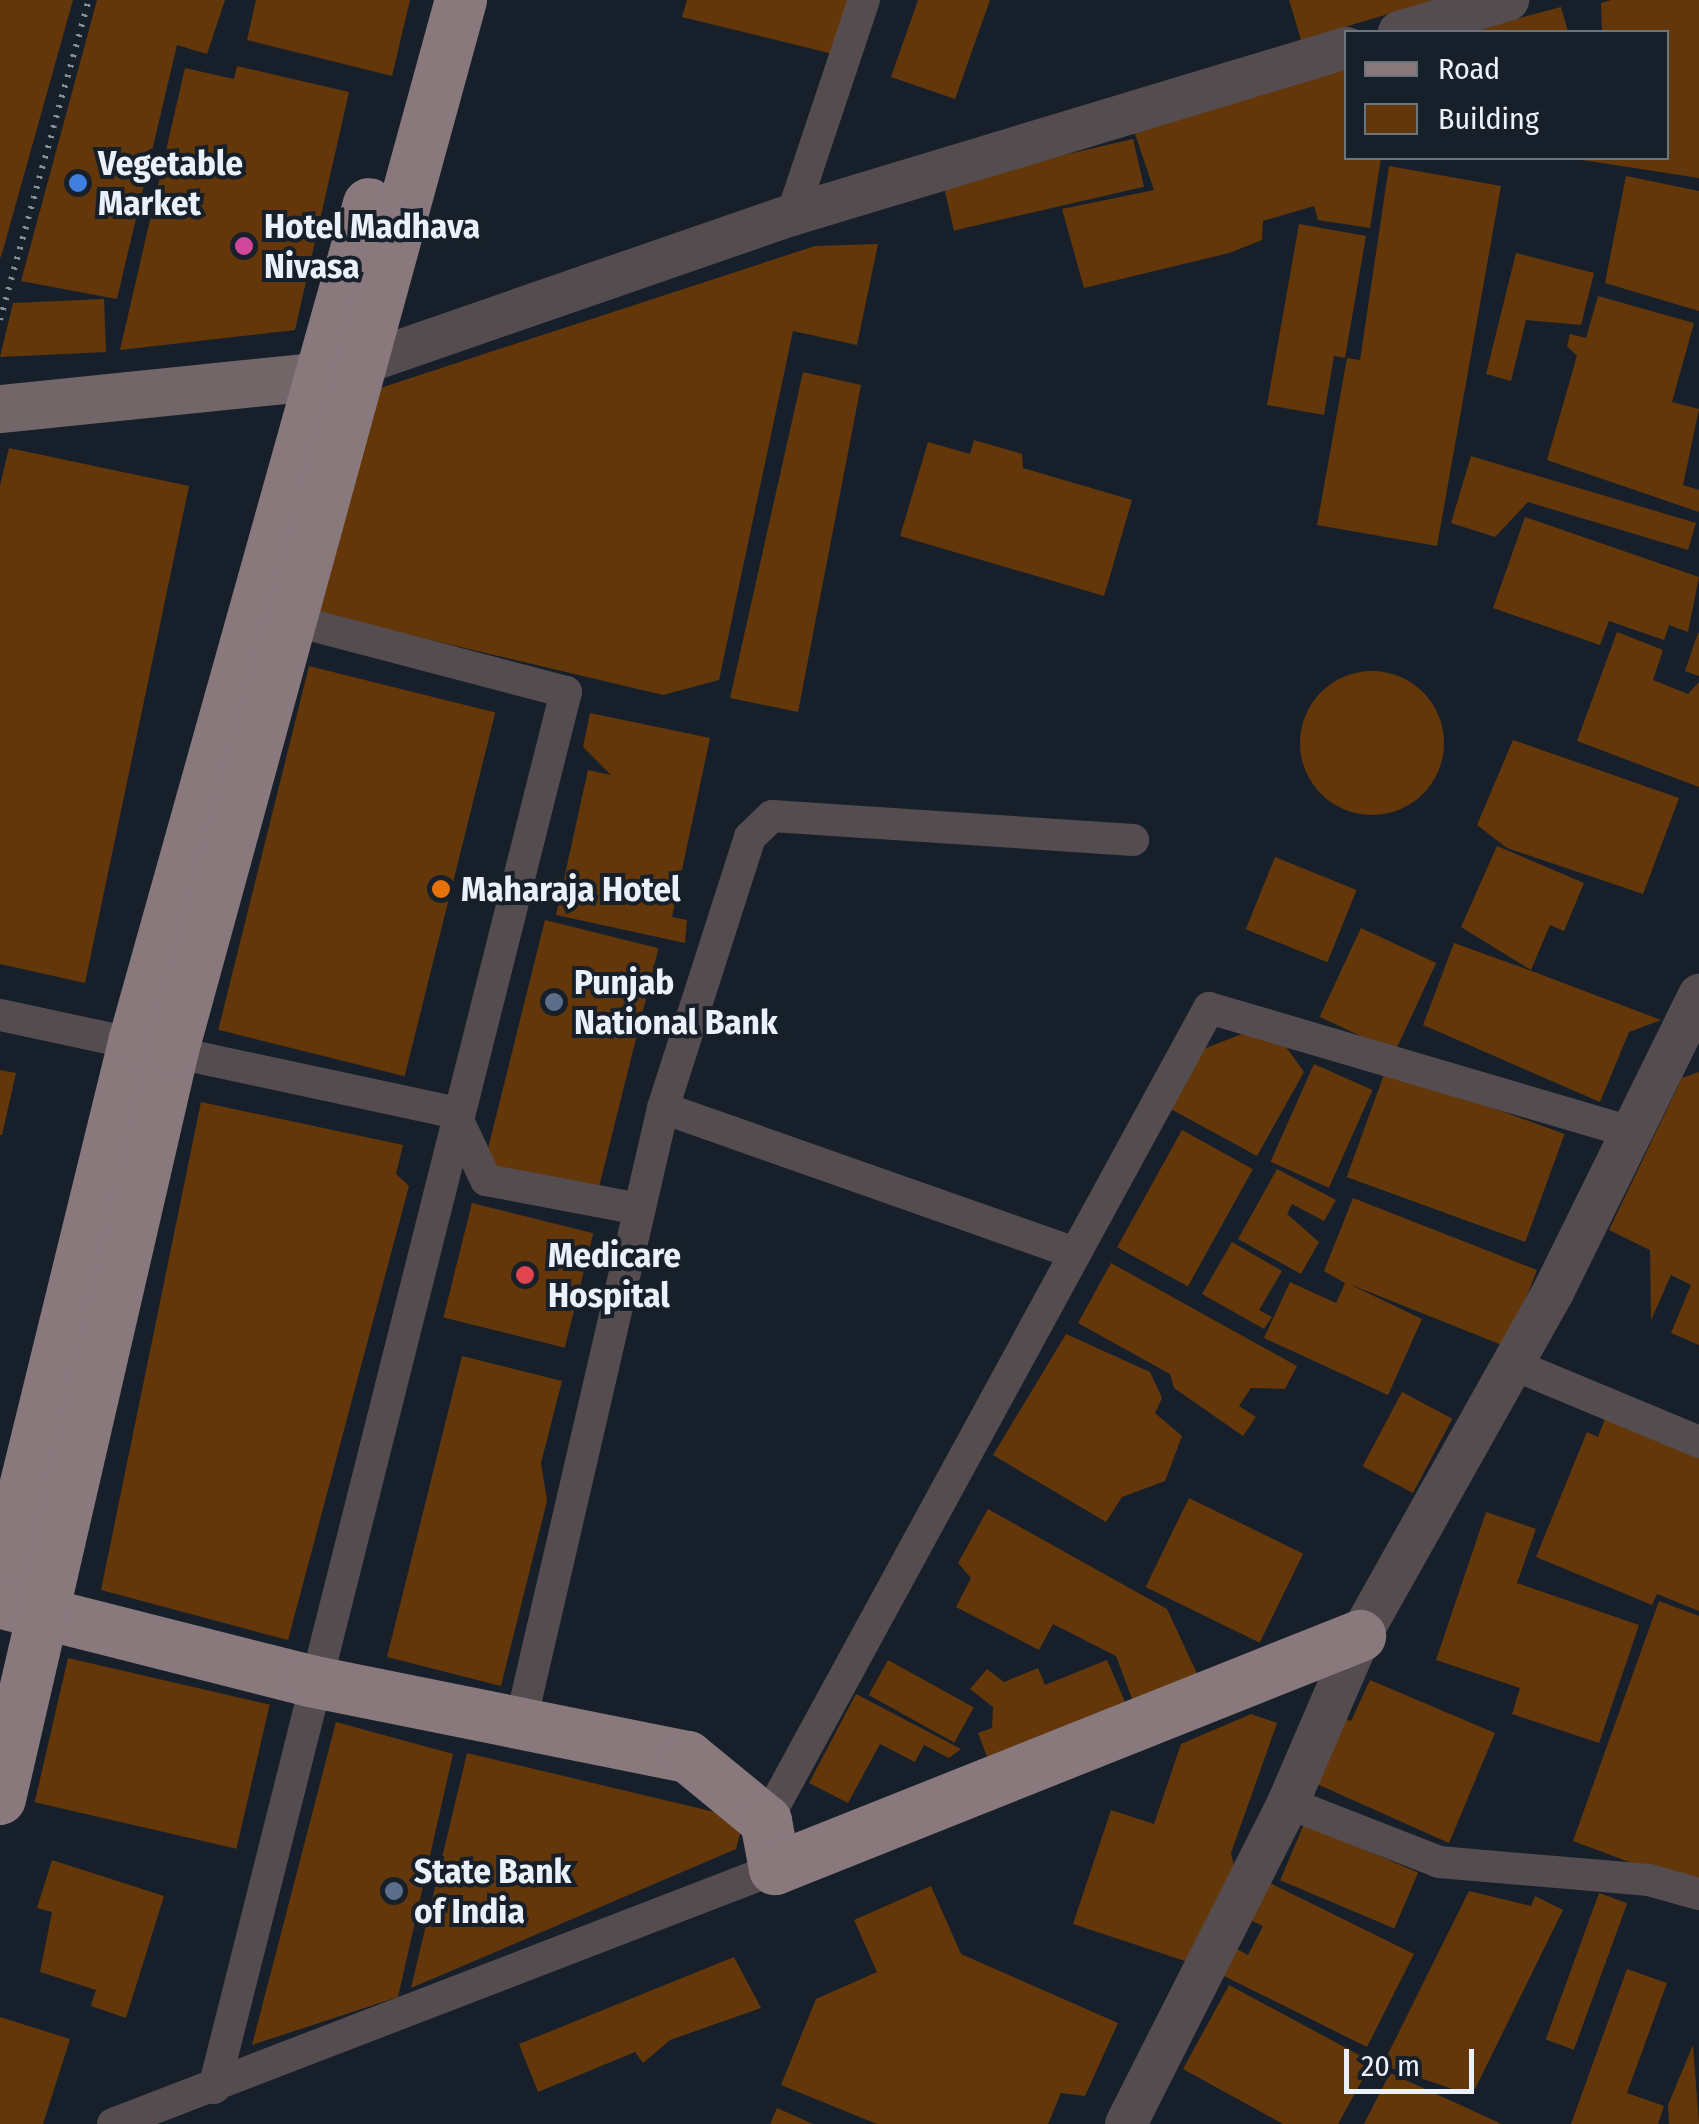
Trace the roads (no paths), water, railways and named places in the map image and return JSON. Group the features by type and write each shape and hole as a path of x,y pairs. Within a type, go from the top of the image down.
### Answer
{"main road":[{"path":"0,1799 13,1602 154,1044 434,0"},
{"path":"337,372 461,0"},
{"path":"0,409 337,372"},
{"path":"13,1602 310,1682 522,1717 688,1757 771,1845 1360,1636"}],"street":[{"path":"792,215 864,0"},
{"path":"1406,30 1508,0"},
{"path":"337,372 792,215 1344,49"},
{"path":"214,2088 310,1682 454,1112 566,692 271,614"},
{"path":"522,1717 663,1108 750,837 772,816 1133,840"},
{"path":"1126,2124 1288,1803 1360,1636 1636,1134 1691,1048 1699,996"},
{"path":"113,2124 214,2088 771,1845 1075,1253 1209,1008 1636,1134"},
{"path":"0,1015 154,1044 454,1112"},
{"path":"663,1108 1075,1253"},
{"path":"454,1112 486,1180 639,1209"},
{"path":"1512,1364 1699,1442"},
{"path":"1288,1803 1439,1862 1649,1880 1699,1894"}],"place":[{"name":"Vegetable Market","path":"78,183"},
{"name":"Hotel Madhava Nivasa","path":"244,246"},
{"name":"Maharaja Hotel","path":"441,889"},
{"name":"Punjab National Bank","path":"554,1002"},
{"name":"Medicare Hospital","path":"525,1275"},
{"name":"State Bank of India","path":"394,1891"}]}
